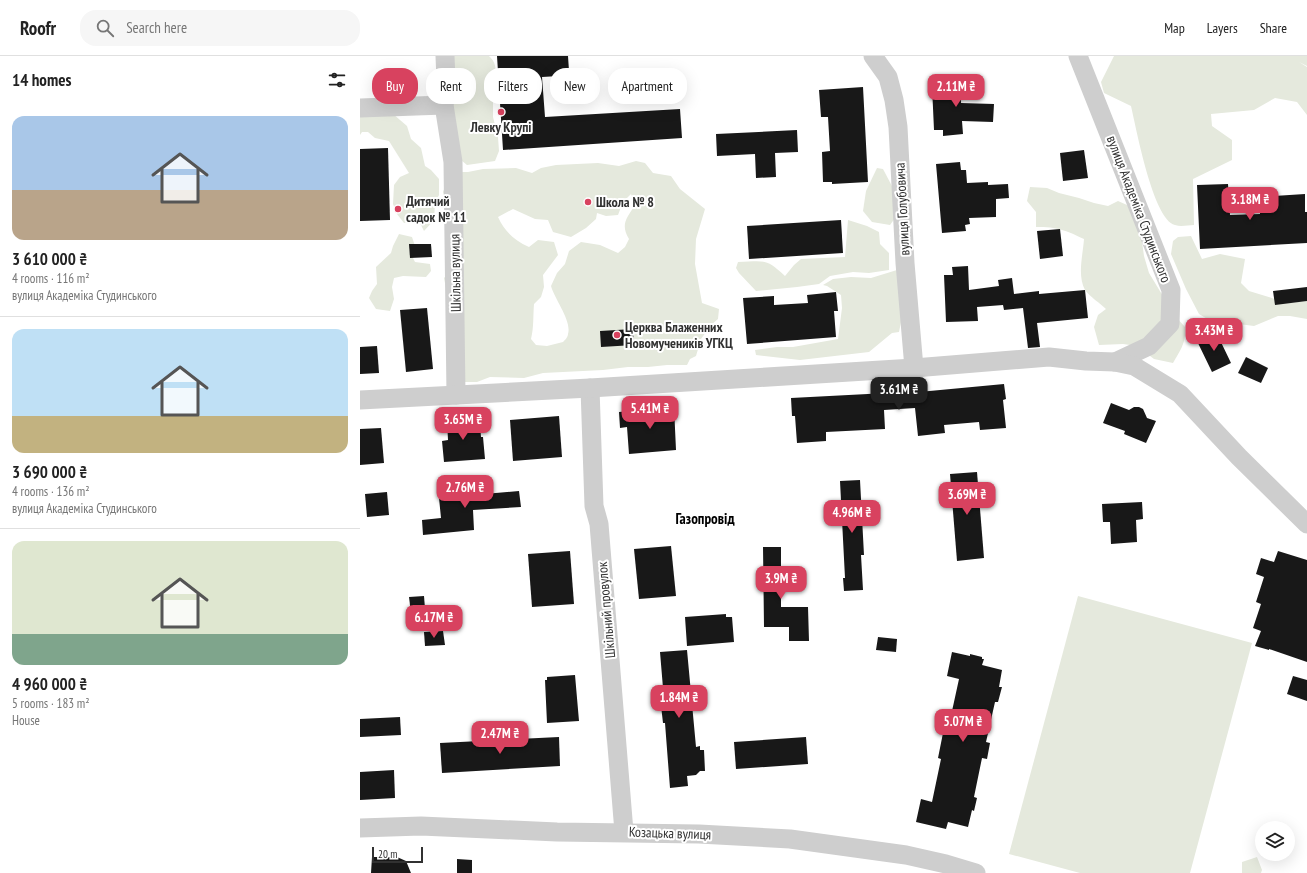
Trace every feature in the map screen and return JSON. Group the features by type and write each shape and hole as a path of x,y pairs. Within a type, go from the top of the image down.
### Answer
{"street":[{"name":"Шкільна вулиця","path":"445,56 446,80 444,105 453,162 456,395"},
{"name":"вулиця Голубовича","path":"873,56 888,76 898,126 905,262 914,368"},
{"name":"вулиця Академіка Студинського","path":"1078,56 1170,290 1170,324 1149,346 1115,362"},
{"path":"360,108 444,105"},
{"name":"вулиця Академіка Студинського","path":"360,400 590,388 914,368 1049,357 1115,362 1134,366 1180,394 1239,457 1307,524"},
{"name":"Шкільний провулок","path":"590,388 594,506 599,524 624,832"},
{"name":"Козацька вулиця","path":"360,828 421,826 557,832 699,834 790,839 906,855 946,864 976,873"}],"shaded area":[{"path":"442,56 489,56 492,60 495,68 484,68 484,104 493,104 493,117 498,137 499,151 495,161 467,165 461,160 451,104 476,104 476,68 444,68"},
{"path":"1114,56 1307,56 1307,66 1299,62 1307,67 1307,115 1297,102 1275,98 1254,110 1211,114 1212,126 1232,140 1232,160 1193,179 1194,225 1175,225 1167,219 1153,191 1141,152 1131,106 1104,93 1101,82"},
{"path":"360,112 393,114 407,126 411,139 421,148 425,166 439,179 439,195 435,203 434,220 424,231 421,225 414,221 404,223 397,214 393,204 394,185 400,177 409,173 389,141 375,138 368,132 362,132 360,135"},
{"path":"636,161 645,163 653,173 671,176 680,189 705,209 696,239 695,264 702,303 719,309 718,319 711,325 701,339 696,356 690,359 687,365 628,367 603,370 543,373 524,378 490,377 477,382 464,382 444,278 450,271 447,207 443,192 446,184 459,172 483,169 516,168 532,173 541,168 556,165 598,163 619,166","holes":["631,194 635,205 627,218 625,225 626,234 629,239 625,247 618,253 600,245 581,242 569,251 565,264 557,273 551,286 568,323 568,336 563,342 547,346 536,345 531,339 534,304 541,297 544,287 543,275 558,255 554,242 538,240 529,247 519,241 510,235 498,217 513,209 535,219 548,220 553,232 571,237 586,228 596,219 597,213 606,216 618,215 623,202"]},
{"path":"877,168 883,169 893,188 901,210 890,225 872,222 863,211 866,191"},
{"path":"1030,187 1047,188 1059,193 1108,206 1118,201 1127,205 1139,221 1144,256 1149,273 1175,316 1185,327 1184,342 1173,363 1154,359 1137,346 1123,344 1099,345 1094,327 1098,315 1106,309 1085,290 1081,278 1084,239 1072,233 1061,230 1036,227 1036,212 1027,201"},
{"path":"848,220 867,226 879,232 880,244 889,253 889,270 869,273 853,272 830,276 819,284 756,291 736,268 738,262 759,261 769,263 785,276 801,259 845,257"},
{"path":"399,234 412,237 416,249 412,256 415,262 430,264 431,271 426,277 403,276 394,278 392,287 394,299 390,311 376,309 369,298 377,284 376,267 391,253"},
{"path":"1191,236 1202,259 1220,254 1245,259 1241,283 1249,291 1288,303 1307,301 1307,319 1290,316 1278,316 1254,326 1209,320 1199,314 1186,289 1171,254 1173,241 1178,237"},
{"path":"897,270 903,312 899,332 892,333 869,352 800,360 756,355 755,350 777,347 793,347 838,339 842,308 841,295 823,285 833,279 851,277 871,278"},
{"path":"1078,596 1252,643 1190,873 1080,873 1009,854"},
{"path":"1255,858 1255,861 1259,861 1262,870 1261,873 1242,873 1242,862"}],"building":[{"path":"497,56 568,56 569,68 550,68 550,77 542,77 542,68 498,68"},
{"path":"960,76 961,103 994,104 993,122 962,121 963,134 943,136 943,130 934,130 932,86 940,85 940,78"},
{"path":"542,77 545,117 680,109 682,138 503,150 500,104 542,104"},
{"path":"863,87 868,182 832,184 832,182 823,182 822,152 830,151 828,117 821,117 819,90"},
{"path":"797,130 798,152 775,153 776,177 756,178 755,154 717,156 716,134"},
{"path":"388,148 390,220 360,221 360,149"},
{"path":"1084,150 1088,178 1063,181 1060,153"},
{"path":"960,162 961,170 966,170 967,183 988,182 988,185 1008,184 1009,198 996,199 996,217 969,218 970,224 965,225 966,231 942,233 936,164"},
{"path":"1228,184 1230,215 1260,214 1260,198 1274,198 1274,196 1305,194 1305,212 1307,212 1307,243 1200,249 1197,185"},
{"path":"841,220 843,253 749,259 747,226"},
{"path":"1060,229 1063,256 1040,259 1037,231"},
{"path":"409,244 431,244 432,257 410,258"},
{"path":"968,266 969,290 999,286 998,280 1012,278 1014,294 1039,291 1039,294 1085,290 1088,318 1037,323 1040,347 1028,348 1023,308 1004,310 1003,305 977,307 978,321 946,322 944,275 953,275 952,267"},
{"path":"1307,287 1307,301 1275,305 1273,291"},
{"path":"836,292 838,311 834,311 836,337 747,344 743,298 774,296 774,305 808,303 807,295"},
{"path":"427,308 433,369 406,372 400,310"},
{"name":"Церква Блаженних Новомучеників УГКЦ","path":"633,329 634,345 601,347 600,331"},
{"path":"1212,333 1216,340 1219,338 1231,363 1212,372 1197,341"},
{"path":"377,346 379,373 360,374 360,347"},
{"path":"1246,357 1268,368 1261,383 1238,373"},
{"path":"1004,384 1006,399 1003,400 1006,428 980,430 979,422 944,425 945,433 918,436 915,408 884,410 885,429 826,432 826,441 797,443 795,416 792,416 791,398 887,393 887,395"},
{"path":"1111,403 1129,410 1134,407 1139,407 1143,409 1147,418 1156,421 1146,443 1124,434 1125,431 1103,423"},
{"path":"674,407 676,450 629,454 627,427 620,428 619,412"},
{"path":"559,416 562,457 513,461 510,420"},
{"path":"474,418 474,424 480,424 485,459 444,462 442,441 448,440 447,420"},
{"path":"381,428 384,463 360,465 360,429"},
{"path":"977,472 984,558 957,561 950,474"},
{"path":"860,480 864,555 861,555 863,590 844,591 843,578 845,578 840,481"},
{"path":"461,486 461,496 519,491 521,507 473,510 474,530 423,535 422,520 441,518 438,488"},
{"path":"387,492 389,515 367,517 365,494"},
{"path":"1142,502 1143,519 1136,520 1137,542 1111,544 1110,522 1103,522 1102,504"},
{"path":"671,546 676,596 639,599 634,549"},
{"path":"763,547 781,547 781,607 808,607 809,641 789,641 789,627 764,627"},
{"path":"570,551 574,604 532,607 528,554"},
{"path":"1278,551 1307,560 1307,662 1269,649 1255,646 1261,631 1253,628 1261,604 1256,602 1264,577 1256,574 1261,558 1274,562"},
{"path":"424,596 426,621 412,622 409,597"},
{"path":"726,614 726,617 732,617 734,642 687,646 685,617"},
{"path":"443,631 445,645 425,646 424,632"},
{"path":"878,637 897,639 896,652 876,650"},
{"path":"687,650 696,747 700,746 700,750 704,750 705,771 700,771 696,775 687,776 688,786 670,788 665,723 663,723 659,688 663,688 660,652"},
{"path":"952,652 982,657 982,659 984,659 982,665 1002,670 999,687 1002,687 998,702 995,702 986,742 990,743 987,759 982,758 974,797 977,798 974,811 972,810 968,827 948,822 946,829 916,822 921,799 932,802 941,759 938,758 943,733 947,734 959,679 947,676"},
{"path":"575,675 579,721 547,723 545,680 547,680 547,677"},
{"path":"1293,676 1307,680 1307,701 1287,694"},
{"path":"400,717 401,735 360,737 360,719"},
{"path":"559,737 560,766 442,773 440,743"},
{"path":"806,737 808,764 736,769 734,742"},
{"path":"394,770 395,798 360,800 360,772"},
{"path":"372,857 397,857 406,861 411,873 371,873"},
{"path":"457,859 472,860 472,873 457,873"}],"place":[{"name":"Левку Крупі","path":"501,112"},
{"name":"Школа № 8","path":"588,202"},
{"name":"Дитячий садок № 11","path":"398,209"},
{"name":"Церква Блаженних Новомучеників УГКЦ","path":"617,335"}],"district":[{"name":"Газопровід","path":"705,519"}]}
